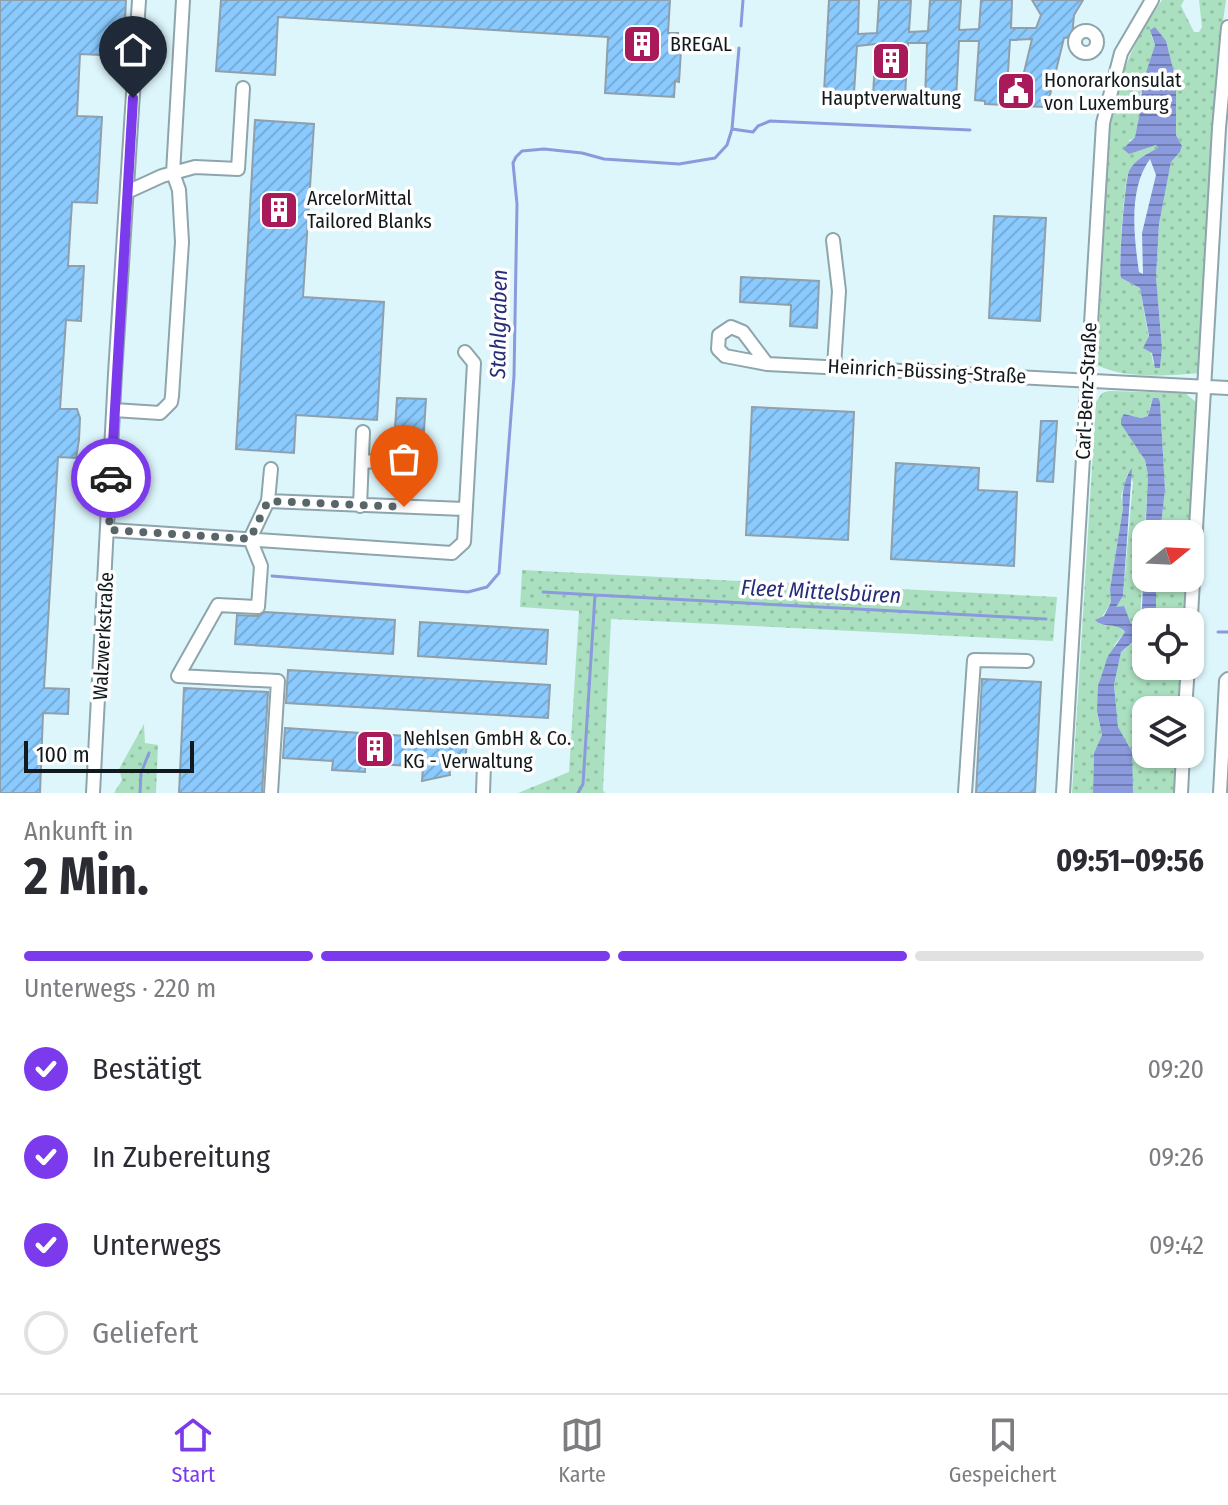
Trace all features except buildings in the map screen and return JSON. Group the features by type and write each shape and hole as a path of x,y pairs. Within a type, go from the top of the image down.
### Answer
{"street":[{"name":"Walzwerkstraße","path":"93,793 139,0"},
{"path":"114,410 160,413 171,402 182,242 179,190 173,173 183,0"},
{"name":"Carl-Benz-Straße","path":"1063,793 1103,123 1121,53 1152,0"},
{"path":"1192,608 1228,27"},
{"path":"1097,44 1121,53"},
{"path":"127,192 195,167 238,169 243,88"},
{"path":"833,240 839,291 834,366"},
{"path":"109,530 452,553 464,542 474,373 474,363 465,352"},
{"name":"Heinrich-Büssing-Straße","path":"767,364 1228,388"},
{"path":"360,506 363,432"},
{"path":"362,461 401,463"},
{"path":"271,469 268,501 250,539 261,566 258,607 218,605 178,676 278,681 271,793"},
{"path":"268,501 464,509"},
{"path":"965,793 974,660 1027,661"},
{"path":"1220,793 1228,679"},
{"path":"467,762 484,764 483,793"},
{"path":"1181,793 1182,768"}],"green space":[{"path":"1162,0 1184,0 1181,6 1194,32 1199,32 1202,27 1199,0 1226,0 1219,49 1199,373 1120,373 1097,365 1109,125 1128,60","holes":["1157,31 1176,81 1176,135 1182,146 1171,162 1159,224 1156,277 1162,348 1160,368 1153,363 1140,288 1121,278 1120,271 1123,207 1129,171 1142,157 1158,149 1157,145 1128,141 1135,137 1141,107 1140,95 1155,45 1151,35"]},
{"path":"1102,393 1185,393 1196,402 1198,413 1191,520 1162,520 1165,490 1160,402 1151,403 1148,416 1141,418 1125,414 1121,419 1145,460 1148,475 1146,520 1132,520 1132,592 1142,592 1141,608 1132,608 1131,624 1123,606 1115,608 1123,596 1133,482 1128,473 1121,496 1123,508 1110,589 1111,602 1101,619 1104,625 1118,626 1125,632 1115,644 1097,711 1102,735 1094,753 1093,793 1072,793 1096,402"},
{"path":"522,570 1057,597 1053,641 611,619 605,793 518,793 569,772 579,611 520,607"},
{"path":"1156,592 1188,592 1187,608 1156,608"},
{"path":"1132,644 1132,680 1183,680 1182,696 1132,696 1132,768 1178,768 1177,793 1133,793 1124,739 1118,728 1114,685 1121,652"},
{"path":"144,724 145,743 158,745 156,793 114,793 122,780 119,769"}],"water":[{"path":"1155,27 1166,41 1176,81 1176,135 1182,146 1171,162 1159,224 1156,277 1162,348 1160,368 1155,368 1152,353 1143,348 1149,336 1140,288 1121,278 1120,271 1129,171 1138,160 1158,148 1156,145 1129,154 1123,149 1135,137 1142,85 1155,45 1150,30","holes":["1150,159 1156,175 1142,233 1143,274 1139,272 1134,214 1138,184"]},
{"path":"1153,398 1158,398 1165,490 1162,520 1146,520 1148,475 1145,460 1121,424 1124,414 1141,418 1148,416"},
{"path":"1132,468 1123,596 1116,607 1124,606 1131,624 1132,643 1121,652 1114,685 1118,727 1132,752 1133,793 1093,793 1094,753 1102,735 1097,711 1098,686 1108,656 1125,632 1119,627 1095,620 1104,616 1111,602 1110,589 1123,493"},
{"path":"1143,592 1156,592 1156,608 1142,608"}],"waterway":[{"name":"Stahlgraben","path":"741,26 743,0"},
{"name":"Stahlgraben","path":"272,576 468,592 487,587 499,573 514,376 517,204 513,163 522,151 544,149 604,159 679,164 715,158 727,145 732,129 739,48"},
{"name":"Fleet Mittelsbüren","path":"732,129 753,132 770,121 970,130"},
{"name":"Fleet Mittelsbüren","path":"543,592 595,595"},
{"name":"Fleet Mittelsbüren","path":"578,793 583,784 595,595 1046,619"},
{"name":"Fleet Mittelsbüren","path":"1218,632 1228,632"},
{"name":"Stahlgraben","path":"140,793 141,773 149,753"}],"way so far":[{"path":"111,478 109,530 129,532 250,539 268,501 404,507"}],"place":[{"name":"BREGAL","path":"642,44"},
{"name":"Hauptverwaltung","path":"891,61"},
{"name":"Honorarkonsulat von Luxemburg","path":"1016,91"},
{"name":"ArcelorMittal Tailored Blanks","path":"279,210"},
{"name":"Nehlsen GmbH & Co. KG - Verwaltung","path":"375,749"}],"route":[{"path":"111,478 133,98"}]}
